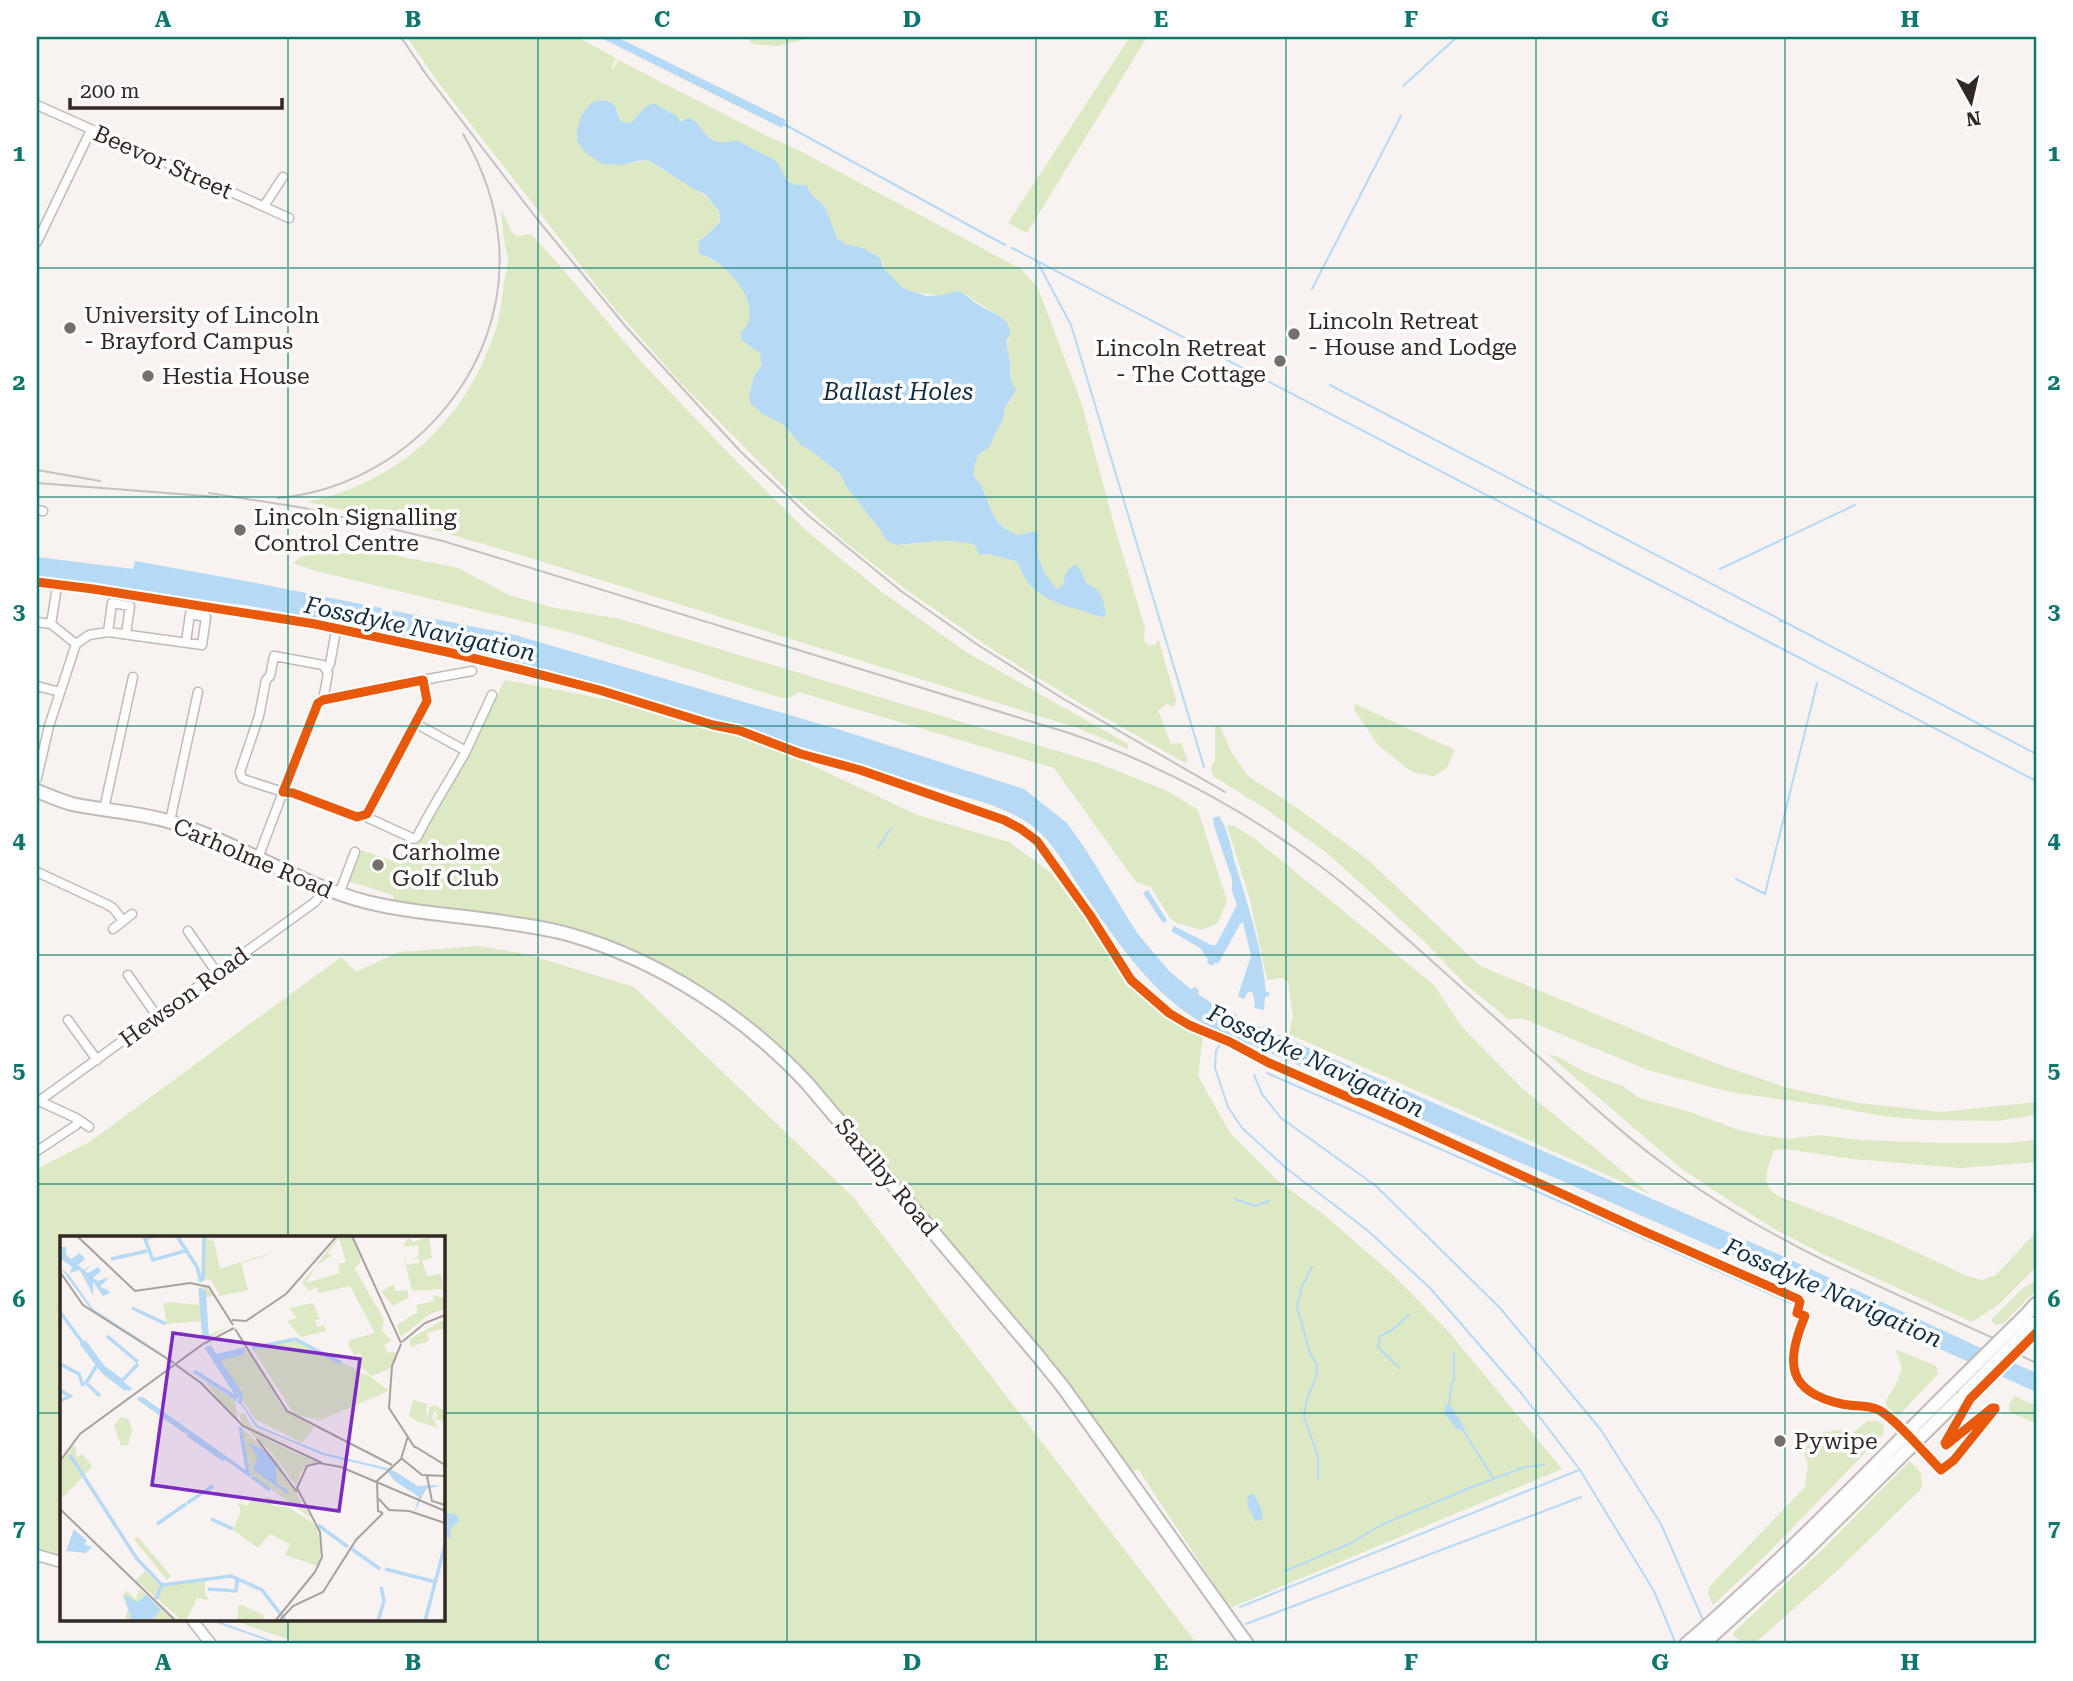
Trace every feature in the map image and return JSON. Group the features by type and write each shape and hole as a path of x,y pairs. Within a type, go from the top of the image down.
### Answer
{"main road":[{"name":"Carholme Road","path":"37,791 70,803 170,821 325,889 388,907"},
{"name":"Saxilby Road","path":"388,907 509,923 569,934 595,943 635,960 683,986 737,1020 772,1049 820,1097 1038,1356 1247,1644"},
{"path":"1686,1644 1728,1616 1802,1554 1958,1391 2032,1320 2036,1304"},
{"path":"1703,1644 1728,1616"}],"street":[{"name":"Beevor Street","path":"37,105 289,218"},
{"path":"37,242 91,130"},
{"path":"264,206 283,177"},
{"path":"51,624 56,593"},
{"path":"108,632 112,603 130,606 126,634"},
{"path":"37,622 51,624 76,644"},
{"path":"37,778 76,644 89,635 108,632 186,642"},
{"path":"323,700 335,636"},
{"path":"327,669 323,665 274,656 259,716 240,772 243,778 357,817 364,816 410,838 417,837 431,808 466,751 492,695"},
{"path":"258,858 318,703 472,671"},
{"path":"104,809 133,677"},
{"path":"364,816 427,701 423,680"},
{"path":"37,686 60,692"},
{"path":"170,821 198,692"},
{"path":"415,723 466,751"},
{"path":"339,894 355,852"},
{"path":"37,872 106,904 113,908 123,921"},
{"name":"Hewson Road","path":"38,1101 319,899 325,889"},
{"path":"113,929 132,914"},
{"path":"188,931 217,973"},
{"path":"128,975 158,1016"},
{"path":"68,1020 97,1060"},
{"path":"38,1101 89,1126"},
{"path":"37,1151 76,1125 78,1119"},
{"path":"37,1555 60,1562"},
{"path":"194,1622 211,1644"}],"green space":[{"path":"407,37 577,37 616,58 611,68 613,69 618,60 800,151 1021,269 1038,288 1081,402 1145,628 1144,640 1149,646 1156,644 1158,638 1176,700 1174,707 1167,704 1158,710 1171,744 1181,743 1188,761 1185,763 1076,701 993,650 904,588 845,542 791,494 678,380 610,303 435,78","holes":["603,100 618,111 623,122 631,123 645,107 680,122 690,117 702,132 719,143 756,152 776,161 782,174 825,207 837,238 845,244 863,248 883,262 887,274 895,283 918,292 968,295 1004,321 1010,331 1007,348 1012,399 1004,410 1003,420 990,446 978,454 974,476 1000,523 1018,535 1035,531 1040,564 1057,589 1063,585 1064,577 1088,584 1098,592 1106,616 1101,617 1045,597 1028,583 1016,561 988,554 980,555 975,545 942,539 900,545 892,543 886,539 848,489 840,474 801,445 784,425 763,414 749,395 754,377 762,365 760,353 741,340 750,320 748,300 730,273 705,256 699,242 720,222 718,212 714,204 698,190 648,160 614,165 582,114 592,102"]},
{"path":"747,37 808,37 777,46 752,44"},
{"path":"1130,37 1147,37 1027,233 1008,223"},
{"path":"501,209 511,231 516,236 531,234 645,366 810,534 882,592 966,652 1128,744 1128,749 1075,727 527,557 432,529 307,502 373,479 402,461 427,440 469,389 500,314 508,262"},
{"path":"323,553 389,554 458,568 509,595 550,607 620,619 1094,762 1168,791 1198,810 1227,901 1217,924 1201,930 1177,923 1170,918 1151,887 1136,882 1054,768 799,692 792,697 782,698 572,633 312,570 293,563 301,557"},
{"name":"Carholme Golf Club","path":"505,680 719,721 917,815 1009,842 1051,873 1150,1005 1203,1036 1198,1076 1230,1133 1276,1179 1329,1219 1392,1274 1448,1331 1562,1469 1230,1608 1138,1469 1129,1475 802,1073 689,986 519,919 394,903 393,895 348,881 361,850 400,864 409,856"},
{"path":"1355,704 1455,750 1447,768 1434,776 1412,772 1378,745 1354,709"},
{"path":"1215,725 1220,726 1231,752 1248,776 1367,859 1480,966 1704,1059 1787,1088 1859,1103 1941,1112 2036,1102 2036,1115 1997,1121 1924,1120 1730,1092 1648,1070 1524,1019 1508,1019 1465,984 1424,941 1327,853 1266,809 1213,776 1211,768 1215,761"},
{"path":"1233,825 1255,839 1434,985 1462,1027 1522,1088 1650,1194 1289,1034 1293,1016 1288,982 1282,978 1267,980 1250,900 1227,826"},
{"path":"478,946 526,954 634,987 854,1198 1194,1640 1185,1644 302,1644 238,1622 444,1622 444,1236 60,1236 60,1560 37,1552 37,1169 91,1141 341,957 356,972 399,952"},
{"path":"1549,1055 1623,1086 1639,1098 1761,1135 1789,1139 1818,1135 1860,1140 1940,1143 2036,1140 2036,1162 1961,1168 1853,1159 1786,1149 1774,1150 1767,1181 1772,1192 1778,1196 1888,1239 1967,1276 1982,1280 1996,1275 2036,1232 2036,1267 1998,1305 1972,1322 1823,1254 1776,1230 1730,1201 1682,1169"},
{"path":"2036,1281 2036,1290 2004,1323 1996,1325 1992,1322 2024,1287"},
{"path":"1895,1349 1936,1366 1938,1374 1897,1417 1886,1404 1902,1368"},
{"path":"2015,1396 2036,1406 2036,1424 2010,1412 2009,1404"},
{"path":"1867,1421 1878,1421 1884,1426 1883,1434 1768,1553 1713,1605 1708,1594 1709,1587 1805,1487 1808,1464 1804,1453 1812,1434 1840,1430 1852,1434"},
{"path":"1910,1461 1921,1473 1922,1488 1840,1568 1754,1644 1744,1644 1733,1635 1824,1548"}],"water":[{"path":"599,37 623,40 786,120 782,128"},
{"name":"Ballast Holes","path":"603,100 613,104 623,122 631,123 645,107 653,103 677,116 680,122 690,117 714,140 737,140 773,159 788,180 798,185 806,185 825,207 837,238 880,258 884,269 903,288 927,296 958,291 1005,321 1010,331 1007,344 1010,377 1016,390 1004,410 1003,420 990,446 978,455 974,476 1000,524 1018,535 1035,531 1039,534 1040,563 1057,589 1063,585 1068,570 1076,564 1086,583 1101,596 1106,616 1101,617 1045,597 1028,583 1016,561 988,554 979,555 975,545 946,541 898,545 890,542 848,489 840,474 801,445 784,425 751,404 749,395 754,376 762,365 760,353 741,340 741,333 748,324 749,304 730,274 714,260 699,253 699,242 720,222 719,211 705,194 648,160 622,165 602,164 585,152 577,141 582,114 592,102"},
{"name":"Fossdyke Navigation","path":"37,557 133,569 135,561 515,635 844,731 1024,789 1067,823 1137,933 1170,972 1191,989 1195,987 1199,990 1198,994 1229,1015 1231,1012 1237,1015 1237,1019 1263,1028 1264,1025 1268,1030 1787,1258 1983,1349 1969,1362 1211,1028 1187,1013 1146,976 1111,932 1042,834 1019,818 989,804 545,669 332,621 251,606 37,579"},
{"path":"1219,816 1229,839 1258,943 1266,992 1269,992 1269,996 1265,997 1264,1010 1254,1008 1252,992 1248,992 1244,999 1238,996 1251,956 1243,922 1218,964 1213,966 1207,963 1208,959 1200,948 1171,931 1174,926 1216,945 1237,905 1232,891 1232,879 1214,826 1213,818"},
{"path":"1148,890 1167,920 1163,923 1143,893"},
{"path":"2009,1361 2036,1373 2036,1392 1996,1374"},
{"path":"1445,1405 1451,1406 1465,1429 1462,1431 1456,1428 1444,1413"},
{"path":"1250,1494 1253,1494 1259,1503 1262,1520 1255,1521 1247,1504"},
{"path":"448,1513 457,1515 459,1521 450,1529 451,1538 444,1537 444,1516"}],"waterway":[{"path":"1403,86 1457,37"},
{"path":"1312,289 1401,116"},
{"path":"782,123 1005,245"},
{"path":"1012,248 2036,781"},
{"path":"1037,261 1071,325 1204,767"},
{"path":"1330,385 1781,620"},
{"path":"1720,569 1855,505"},
{"path":"1780,622 1781,620 2036,754"},
{"path":"1736,879 1765,894 1817,683"},
{"path":"878,848 891,828"},
{"name":"Fossdyke Navigation","path":"1227,1033 1216,1051 1215,1068 1228,1107 1242,1128 1286,1168 1367,1230 1430,1288 1522,1394 1580,1470 1654,1591 1676,1644"},
{"path":"1267,1073 1791,1303"},
{"path":"1254,1075 1262,1094 1281,1118 1376,1186 1500,1308 1601,1430 1661,1524 1703,1620"},
{"path":"1235,1199 1255,1206 1269,1201"},
{"path":"1312,1267 1302,1286 1297,1307 1310,1353 1316,1363 1317,1374 1306,1402 1304,1417 1318,1456 1318,1480"},
{"path":"1399,1368 1378,1347 1380,1336 1391,1331 1409,1315"},
{"path":"1449,1405 1454,1380 1454,1352"},
{"path":"1463,1430 1494,1479"},
{"path":"1285,1571 1351,1543 1381,1525 1472,1487 1525,1467 1544,1465"},
{"path":"1240,1607 1579,1470"},
{"path":"1246,1624 1581,1497"},
{"path":"218,1622 279,1644"}],"railway":[{"path":"401,37 428,77"},
{"path":"422,69 537,219 627,328 741,452 809,516 901,591 978,645 1062,698 1225,792"},
{"path":"278,498 324,489 367,472 406,447 440,415 467,378 486,336 498,291 499,244 487,187 463,134"},
{"path":"37,470 100,481"},
{"path":"37,483 218,497"},
{"path":"209,493 304,508 443,541 1069,733 1168,774 1261,826 1332,875 1368,904 1615,1125 1701,1190 1740,1215 1823,1260 1993,1338"},
{"path":"2016,1353 2036,1363"}],"cycle path":[{"path":"37,582 315,624 522,670 738,730 801,754 860,770 1004,820 1037,841 1090,915 1131,980 1169,1013 1269,1063 1798,1299 1800,1302 1797,1313 1805,1316 1793,1361 1795,1373 1801,1383 1810,1392 1824,1399 1879,1410 1902,1429 1941,1470 1954,1460 1995,1409 1992,1408 1946,1445 1970,1399 2036,1333"},
{"path":"423,680 427,701 367,814 357,817 293,793 283,792 318,703 423,680"}],"place":[{"name":"University of Lincoln - Brayford Campus","path":"70,328"},
{"name":"Lincoln Retreat - House and Lodge","path":"1294,334"},
{"name":"Lincoln Retreat - The Cottage","path":"1280,361"},
{"name":"Hestia House","path":"148,376"},
{"name":"Lincoln Signalling Control Centre","path":"240,530"},
{"name":"Carholme Golf Club","path":"378,865"},
{"name":"Pywipe","path":"1780,1441"}]}
